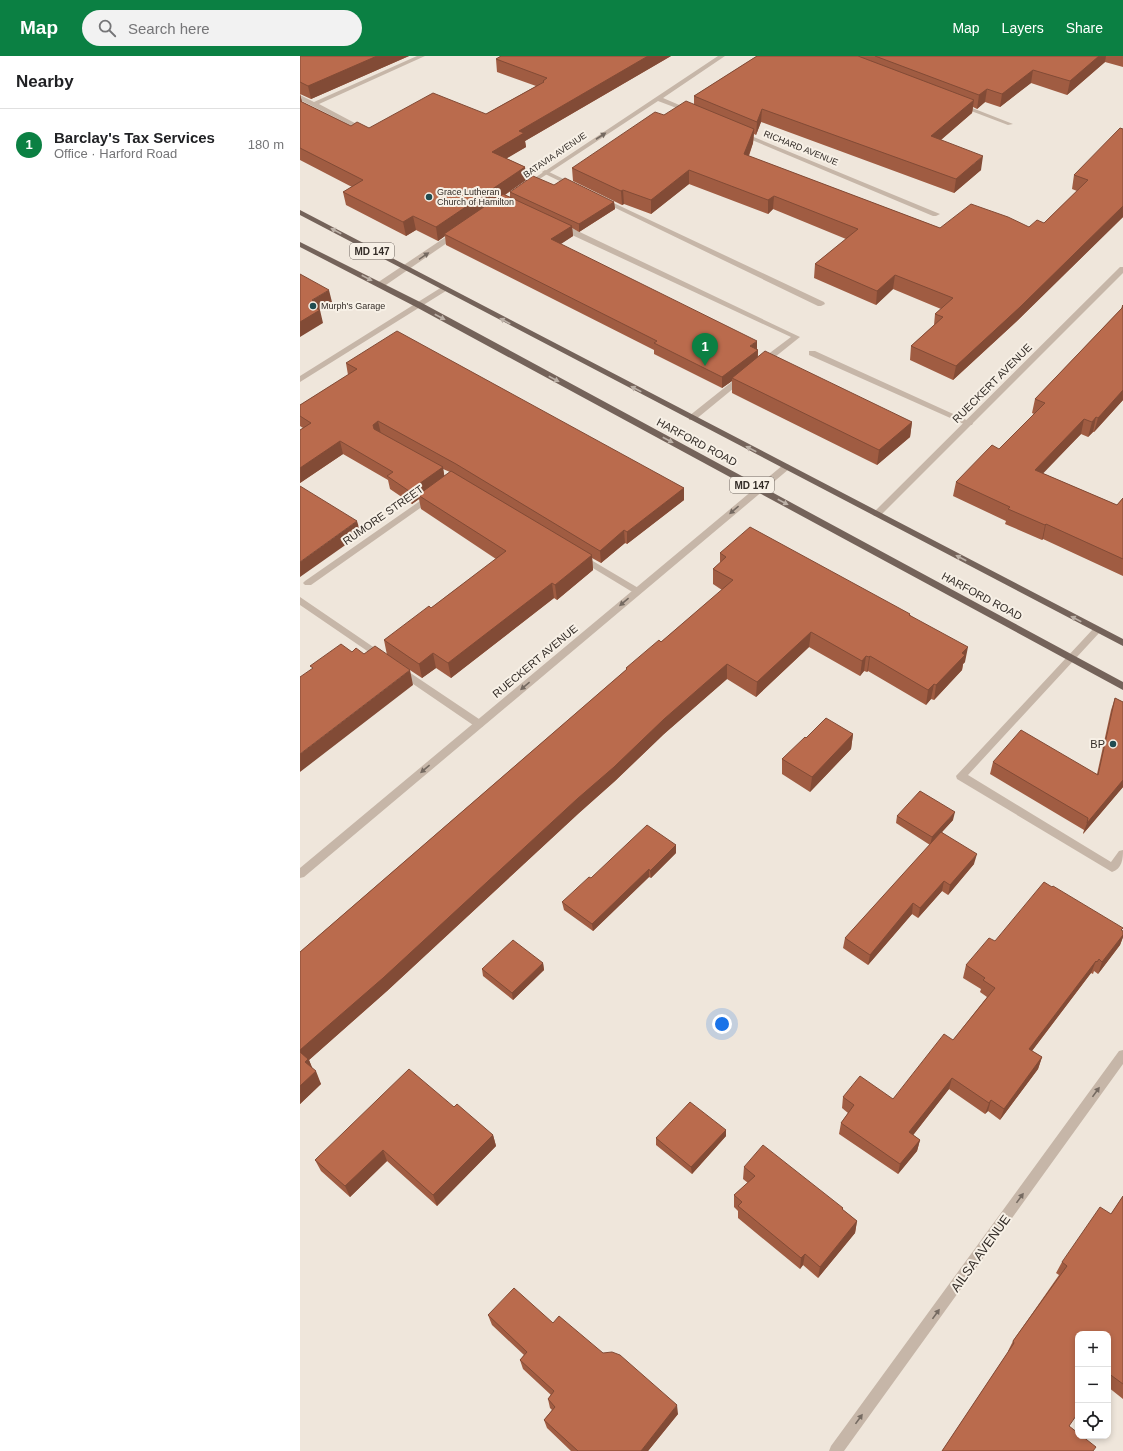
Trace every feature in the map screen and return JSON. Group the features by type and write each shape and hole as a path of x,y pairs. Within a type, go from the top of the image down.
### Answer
{"main road":[{"name":"HARFORD ROAD","path":"300,212 1123,644"},
{"name":"HARFORD ROAD","path":"300,244 419,305 1123,686"}],"street":[{"path":"315,104 422,56"},
{"name":"BATAVIA AVENUE","path":"522,188 722,56"},
{"path":"300,97 365,131"},
{"path":"659,99 695,114"},
{"path":"952,102 1010,124"},
{"name":"RICHARD AVENUE","path":"732,129 936,214"},
{"path":"545,172 580,189"},
{"path":"595,196 821,304"},
{"path":"555,224 796,337 692,418"},
{"path":"380,285 461,231"},
{"name":"RUECKERT AVENUE","path":"877,514 1123,269"},
{"path":"300,380 445,289"},
{"path":"812,353 969,423"},
{"name":"RUECKERT AVENUE","path":"300,874 786,466"},
{"name":"RUMORE STREET","path":"308,583 435,493"},
{"path":"576,554 637,591"},
{"path":"300,600 479,724"},
{"path":"1097,630 961,776 1112,868 1123,854"},
{"name":"AILSA AVENUE","path":"836,1451 1123,1055"}],"building":[{"path":"300,56 377,56 308,86 300,82"},
{"path":"501,56 648,56 519,131 524,133 492,152 525,167 436,227 413,216 403,222 343,192 363,180 300,148 300,101 351,126 357,122 369,128 433,93 486,114 544,82 543,81 547,78 496,59"},
{"path":"757,56 858,56 974,100 931,136 983,156 956,179 762,109 757,122 694,96"},
{"path":"875,56 1099,56 1070,81 1033,70 1002,94 987,89 979,95"},
{"path":"686,101 754,129 744,154 940,228 971,204 1008,217 1029,227 1037,220 1044,223 1088,180 1074,175 1120,128 1123,129 1123,206 1020,307 956,366 911,346 943,317 935,314 953,298 895,275 877,291 815,264 858,229 774,196 768,200 689,170 651,200 623,190 621,191 572,168 655,112 664,115"},
{"path":"533,176 554,185 565,178 614,202 579,224 510,192"},
{"path":"503,194 572,226 551,239 757,341 750,346 758,350 722,377 654,343 657,341 444,234"},
{"path":"300,274 329,290 312,300 318,304 313,307 320,310 300,322"},
{"path":"1123,307 1123,390 1098,418 1096,417 1092,422 1084,419 1035,470 1117,505 1123,498 1123,559 1046,524 1045,525 1008,509 1010,507 956,482 992,445 999,449 1045,403 1035,399"},
{"path":"397,331 684,488 627,532 624,530 600,551 456,464 378,421 373,425 374,429 443,467 409,491 387,476 393,472 340,441 300,468 300,430 311,423 300,416 300,405 357,369 346,363"},
{"path":"765,351 912,422 879,450 732,378"},
{"path":"451,471 592,555 555,585 552,583 448,663 433,653 419,664 384,640 429,606 431,608 506,551 418,495"},
{"path":"300,486 357,521 300,562"},
{"path":"750,527 968,647 962,653 965,655 936,685 934,684 928,690 870,656 866,656 862,661 811,632 757,682 727,664 664,719 614,767 577,799 383,978 300,1050 300,952 627,669 626,668 659,640 661,642 733,580 713,569 726,557 720,553"},
{"path":"341,644 352,652 356,648 364,654 375,646 410,670 300,754 300,677 313,668 310,666"},
{"path":"1115,698 1123,702 1123,780 1087,823 1088,818 993,762 1021,730 1098,775"},
{"path":"826,718 853,734 812,777 782,759"},
{"path":"920,791 955,812 932,837 897,816"},
{"path":"647,825 676,845 592,924 562,902 589,877 591,878"},
{"path":"941,832 977,854 950,885 944,881 920,908 913,903 870,955 845,938"},
{"path":"1044,882 1123,928 1121,930 1123,931 1123,935 1102,962 1099,959 1097,962 1096,961 1029,1049 1042,1057 1004,1109 991,1100 989,1103 952,1078 909,1132 920,1140 900,1164 841,1123 854,1105 843,1097 860,1076 893,1099 944,1034 953,1040 995,988 983,980 985,978 966,965 989,938 995,941"},
{"path":"513,940 543,963 512,993 482,969"},
{"path":"300,1052 308,1059 305,1062 316,1071 300,1086"},
{"path":"409,1069 454,1107 457,1104 493,1135 433,1195 383,1150 345,1186 315,1160"},
{"path":"690,1102 726,1130 691,1167 656,1138"},
{"path":"763,1145 843,1208 842,1209 857,1221 820,1267 805,1254 801,1258 738,1206 742,1202 734,1195 755,1176 744,1167"},
{"path":"1123,1196 1123,1384 1111,1375 1111,1331 1075,1331 1075,1417 1069,1426 1075,1431 1075,1439 1086,1439 1096,1447 1093,1451 942,1451 1014,1343 1013,1341 1067,1266 1062,1262 1100,1207 1111,1214"},
{"path":"514,1288 553,1323 559,1316 603,1353 612,1352 620,1355 677,1405 641,1451 578,1451 544,1420 555,1407 548,1399 554,1391 520,1360 527,1352 488,1315"}],"place":[{"name":"Grace Lutheran Church of Hamilton","path":"429,197"},
{"name":"Murph's Garage","path":"313,306"},
{"name":"Barclay's Tax Services","path":"705,366"},
{"name":"BP","path":"1113,744"}]}
